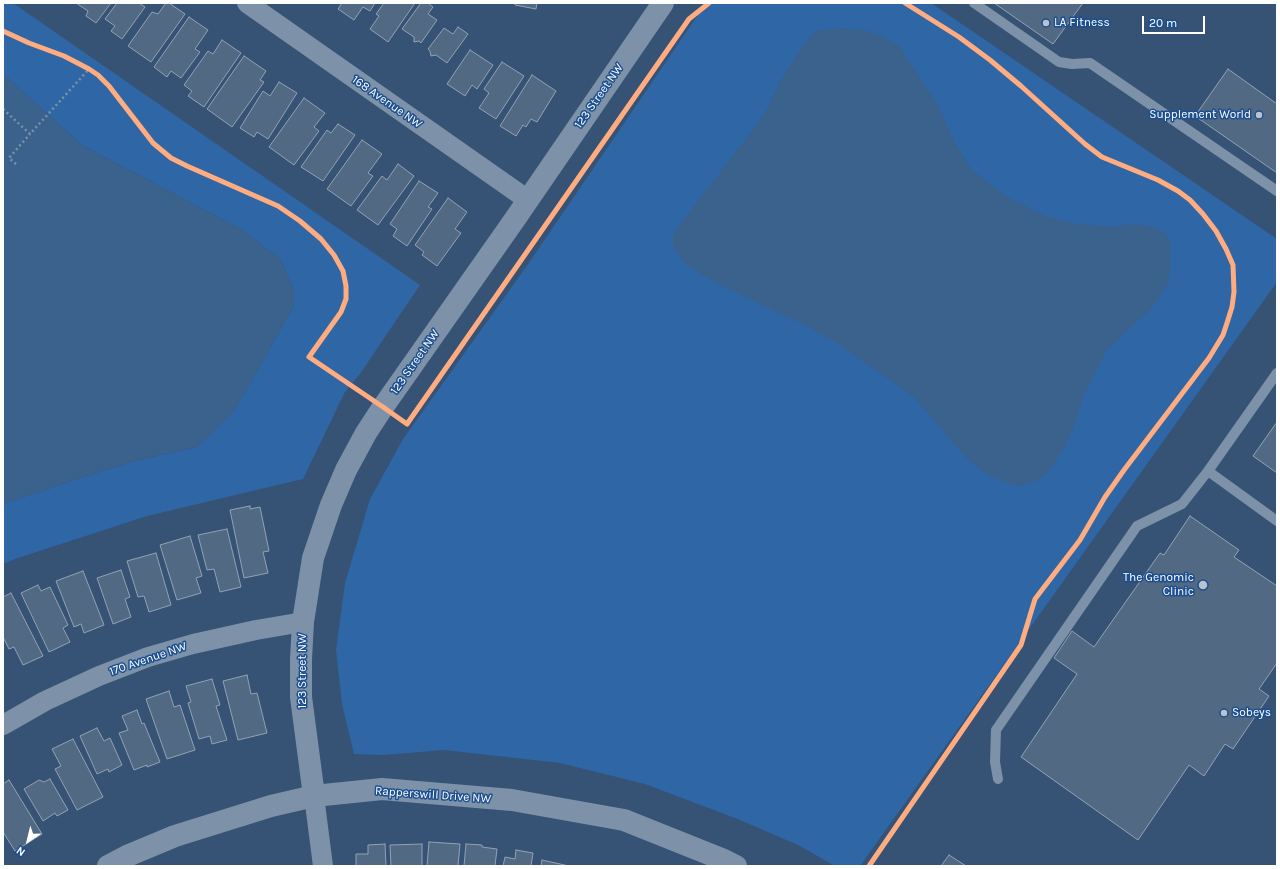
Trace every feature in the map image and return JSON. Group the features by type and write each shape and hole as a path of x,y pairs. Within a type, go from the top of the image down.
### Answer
{"street":[{"name":"168 Avenue NW","path":"247,3 528,200"},
{"name":"123 Street NW","path":"323,866 301,697 301,659 303,622 313,558 330,505 346,470 366,433 383,407 528,200 663,3"},
{"name":"170 Avenue NW","path":"3,725 45,700 99,676 148,657 193,644 256,630 303,622"},
{"name":"Rapperswill Drive NW","path":"108,866 127,856 175,836 272,806 314,796 382,789 512,800 624,820 736,866"}],"lane":[{"path":"974,3 1059,62 1072,64 1090,63 1277,191"},
{"path":"998,779 995,762 996,730 1137,526 1182,504 1208,471 1277,373"},
{"path":"1208,471 1277,521"}],"path":[{"path":"16,164 9,158 91,71 84,66"},
{"path":"3,109 30,134"}],"shaded area":[{"path":"3,3 13,3 420,285 360,374 345,392 303,479 147,516 3,564 3,504 138,460 197,447 235,409 294,305 294,290 280,259 242,230 82,145 3,74"},
{"path":"706,3 931,3 1277,239 1277,282 860,866 835,866 800,846 740,820 645,784 560,763 444,750 384,755 354,754 342,704 336,650 345,583 370,499 403,439 526,267"},
{"path":"844,28 864,30 882,36 899,46 938,105 955,143 971,169 1004,195 1045,216 1076,224 1111,227 1134,224 1155,227 1165,233 1171,244 1171,267 1167,285 1151,309 1107,350 1083,396 1074,427 1062,451 1047,474 1033,482 1018,486 991,477 969,461 914,397 834,341 801,323 726,288 685,264 673,246 673,235 755,127 767,109 781,80 808,38 819,30"},
{"path":"3,74 82,145 242,230 280,259 294,290 294,305 235,410 197,447 138,460 3,504"}],"building":[{"path":"76,3 111,3 96,23 86,16 88,11"},
{"path":"117,3 139,3 145,7 122,39 111,31 115,26 105,19"},
{"path":"166,3 169,3 185,14 151,62 128,46 152,12 158,14"},
{"path":"342,3 375,3 370,11 363,7 354,20 338,9"},
{"path":"384,3 415,3 388,42 370,29 379,16 376,14"},
{"path":"421,3 428,3 433,7 428,14 437,20 421,43 419,41 414,42 414,37 402,29"},
{"path":"515,3 537,3 536,9 515,5"},
{"name":"LA Fitness","path":"994,3 1083,3 1053,44"},
{"path":"189,17 208,30 195,49 200,52 181,78 171,71 167,77 154,67"},
{"path":"458,27 468,34 447,63 436,55 431,56 428,49 444,28 453,34"},
{"path":"222,40 241,53 204,107 188,96 192,91 184,85 208,51 213,54"},
{"path":"470,50 493,65 477,89 472,85 465,96 447,84"},
{"path":"244,56 266,71 260,80 264,82 232,127 207,109"},
{"path":"502,62 524,76 496,119 479,108 489,93 484,89"},
{"path":"1228,69 1277,104 1277,173 1195,116"},
{"path":"532,75 556,91 537,122 531,119 526,127 523,125 516,136 500,126"},
{"path":"279,82 297,93 268,139 257,132 254,137 240,128 263,91 270,96"},
{"path":"304,98 325,113 314,127 319,131 294,165 269,147"},
{"path":"338,124 355,135 323,181 301,167 327,130 331,133"},
{"path":"362,140 382,154 368,173 373,176 351,206 327,189"},
{"path":"398,164 414,176 378,225 357,210 382,176 387,180"},
{"path":"419,181 438,193 428,207 432,209 407,246 393,236 397,229 390,224"},
{"path":"448,198 467,212 455,229 461,233 437,266 422,255 424,252 415,245"},
{"path":"1277,422 1277,473 1253,456"},
{"path":"250,506 250,509 260,507 269,551 263,552 268,573 244,578 230,510"},
{"path":"1190,516 1239,550 1234,557 1277,586 1277,663 1259,689 1269,696 1233,749 1225,744 1204,776 1189,765 1138,840 1021,757 1077,674 1054,658 1072,631 1094,647 1160,553 1164,555"},
{"path":"227,529 241,587 220,592 214,569 207,570 198,535"},
{"path":"190,536 202,576 196,578 201,593 177,600 160,545"},
{"path":"156,553 171,605 149,612 144,596 138,597 127,561"},
{"path":"121,570 130,597 125,599 131,617 113,624 97,578"},
{"path":"83,571 104,625 84,633 81,624 74,627 56,581"},
{"path":"38,585 41,591 50,587 68,625 63,628 70,642 49,652 21,593"},
{"path":"11,593 43,656 23,665 14,647 9,649 3,637 3,597"},
{"path":"247,675 251,694 257,693 267,733 238,740 223,681"},
{"path":"212,679 220,705 216,706 227,740 212,744 210,736 199,739 188,703 191,702 186,686"},
{"path":"169,691 174,707 180,705 195,750 167,759 146,699"},
{"path":"137,710 160,762 134,770 119,733 128,730 122,716"},
{"path":"97,728 104,741 110,738 122,765 109,772 108,769 97,774 80,736"},
{"path":"73,739 103,797 77,810 55,769 61,766 52,749"},
{"path":"50,779 68,810 57,816 55,813 43,821 24,789 39,780 44,782"},
{"path":"9,780 42,834 15,851 3,832 3,784"},
{"path":"429,842 460,844 458,866 427,866"},
{"path":"385,844 386,866 356,866 356,854 368,854 368,845"},
{"path":"422,844 422,866 391,866 390,845"},
{"path":"466,844 482,845 482,847 497,849 495,866 464,866"},
{"path":"516,850 533,853 531,866 503,866 505,857 515,859"},
{"path":"949,855 966,866 941,866"},
{"path":"542,860 569,866 541,866"}],"cycle path":[{"path":"3,31 29,43 64,56 89,69 98,75 109,86 153,143 171,158 278,206 300,221 321,239 334,255 343,271 346,286 346,299 341,312 309,357 407,424 689,19 709,3"},
{"path":"869,866 1021,645 1035,599 1080,540 1105,497 1124,470 1209,358 1223,335 1232,307 1234,292 1233,265 1226,249 1216,231 1190,200 1178,191 1158,180 1102,157 1085,144 990,60 959,37 905,3"}],"place":[{"name":"LA Fitness","path":"1046,23"},
{"name":"Supplement World","path":"1259,115"},
{"name":"The Genomic Clinic","path":"1203,585"},
{"name":"Sobeys","path":"1224,713"}]}
